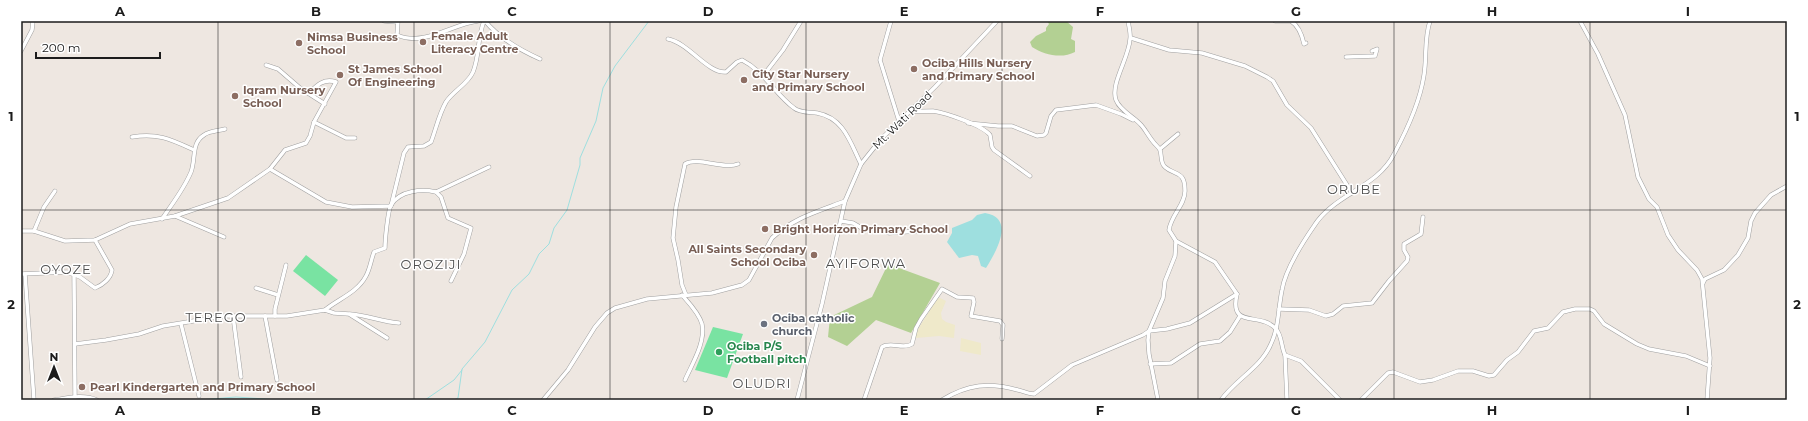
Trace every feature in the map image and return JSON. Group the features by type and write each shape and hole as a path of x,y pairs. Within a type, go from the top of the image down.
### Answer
{"street":[{"path":"21,51 32,30 33,21"},
{"path":"384,21 397,22 397,35 402,38 415,38 434,35 467,22 478,21"},
{"path":"75,344 139,334 163,326 233,316 299,315 325,310 358,287 369,270 374,252 385,248 390,206 404,153 408,147 424,146 432,142 447,101 473,73 478,53 479,34 484,21 500,37 527,54 540,59"},
{"path":"763,76 783,50 801,21"},
{"path":"891,21 880,60 899,121"},
{"name":"Mt. Wati Road","path":"797,400 822,304 845,201 861,164 876,144 899,121 911,112 997,21"},
{"path":"1128,21 1131,38 1121,72 1115,84 1115,94 1117,103 1140,123 1148,136 1160,149 1163,164 1166,168 1179,174 1184,184 1184,199 1168,230 1176,241 1215,262 1237,294 1235,306 1236,311 1240,316 1266,322 1276,329 1285,355 1287,400"},
{"path":"1275,21 1291,21 1296,24 1304,44 1306,43"},
{"path":"1221,400 1228,391 1263,357 1269,348 1276,329 1282,290 1288,270 1314,226 1325,212 1384,169 1394,155 1420,95 1425,73 1427,34 1430,21"},
{"path":"1580,21 1598,54 1625,115 1638,178 1649,199 1657,207 1668,236 1678,250 1697,270 1703,283 1710,366 1707,400"},
{"path":"1131,38 1169,50 1202,53 1246,66 1273,81 1287,105 1311,128 1352,193"},
{"path":"668,39 689,49 706,64 718,71 726,72 737,62 742,60 763,76 794,108 806,112 822,114 837,121 842,126 861,164"},
{"path":"1346,57 1375,56 1377,49 1372,50"},
{"path":"266,65 278,69 302,90 309,93 324,104"},
{"path":"21,231 34,231 65,241 95,240 130,224 162,220 228,198 270,169 284,150 306,143 310,136 314,122 336,82 322,82 309,93"},
{"path":"968,123 1012,126 1037,136 1041,136 1046,133 1051,116 1056,110 1091,105 1121,114 1140,123"},
{"path":"911,112 933,111 968,123 988,132 994,150 1030,176"},
{"path":"314,122 348,138 355,138"},
{"path":"162,220 173,205 191,171 194,150 199,139 204,135 225,129"},
{"path":"1160,149 1178,134"},
{"path":"132,137 153,135 166,137 194,150"},
{"path":"685,380 701,340 702,324 684,295 673,238 676,207 685,164 690,162 730,166 738,164"},
{"path":"270,169 326,202 352,207 390,206 404,194 413,192 436,192 489,167"},
{"path":"1703,283 1705,279 1724,270 1738,255 1748,238 1751,221 1755,213 1771,195 1787,186"},
{"path":"34,231 44,207 55,191"},
{"path":"436,192 441,197 448,218 471,228 464,254 451,281"},
{"path":"543,400 568,370 595,326 607,313 615,308 635,302 721,291 742,285 749,280 772,238 778,232 797,219 845,201"},
{"path":"175,216 224,237"},
{"path":"1279,309 1309,310 1326,316 1333,314 1344,306 1372,303 1407,261 1408,257 1404,250 1404,244 1419,237 1422,231 1423,217"},
{"path":"841,221 853,223 865,230 877,228 889,233 919,231"},
{"path":"34,400 23,274 61,272 74,274 95,288 108,279 112,270 95,240"},
{"path":"1158,400 1150,364 1148,340 1149,331 1161,302 1165,281 1174,260 1176,241"},
{"path":"275,316 278,295 286,265"},
{"path":"74,274 75,397"},
{"path":"256,288 278,295"},
{"path":"864,400 882,347 886,345 907,346 912,344 920,319 942,289 957,296 973,298 974,302 971,316 1000,321 1003,325 1002,339"},
{"path":"942,400 966,388 985,385 1034,394 1048,381 1072,365 1143,335 1149,331 1190,323 1237,294"},
{"path":"1361,400 1388,373 1393,372 1420,382 1433,380 1458,371 1473,372 1489,376 1494,375 1507,360 1518,352 1534,331 1548,328 1563,312 1575,309 1590,309 1594,311 1604,324 1643,347 1686,356 1710,366"},
{"path":"325,310 334,313 365,315 384,321 399,323"},
{"path":"349,314 387,338"},
{"path":"233,316 240,377"},
{"path":"265,316 276,380"},
{"path":"1150,364 1171,363 1200,344 1220,341 1230,332 1240,316"},
{"path":"181,324 199,396"},
{"path":"1143,335 1148,340"},
{"path":"1285,355 1301,361 1310,372 1340,400"},
{"path":"54,400 75,397 97,400"}],"shaded area":[{"path":"938,297 946,301 941,313 942,319 955,325 954,338 939,336 914,337 918,329"},
{"path":"961,338 981,343 981,355 960,351"}],"green space":[{"path":"1047,21 1066,21 1073,27 1071,39 1075,41 1075,52 1059,56 1047,54 1032,47 1030,42 1036,36 1046,31 1049,24"},
{"path":"306,255 338,280 325,296 293,271"},
{"path":"888,264 940,283 911,333 876,320 847,346 828,337 830,317 872,297"},
{"name":"Ociba P/S Football pitch","path":"713,327 743,334 727,378 695,370"}],"water":[{"path":"985,213 994,216 1000,221 1002,228 998,245 986,268 981,266 978,256 972,255 959,258 947,242 952,233 952,228 972,220 977,215"}],"waterway":[{"path":"454,400 458,398 462,369 485,342 512,290 529,274 539,254 549,244 554,228 567,210 580,165 580,158 596,121 603,88 615,66 649,21"},
{"path":"425,400 454,380 462,370"},
{"path":"200,400 236,397 279,400"}],"place":[{"name":"Female Adult Literacy Centre","path":"423,42"},
{"name":"Nimsa Business School","path":"299,43"},
{"name":"Ociba Hills Nursery and Primary School","path":"914,69"},
{"name":"St James School Of Engineering","path":"340,75"},
{"name":"City Star Nursery and Primary School","path":"744,80"},
{"name":"Iqram Nursery School","path":"235,96"},
{"name":"Bright Horizon Primary School","path":"765,229"},
{"name":"All Saints Secondary School Ociba","path":"814,255"},
{"name":"Ociba catholic church","path":"764,324"},
{"name":"Ociba P/S Football pitch","path":"719,352"},
{"name":"Pearl Kindergarten and Primary School","path":"82,387"}],"district":[{"name":"ORUBE","path":"1354,189"},
{"name":"AYIFORWA","path":"866,263"},
{"name":"OROZIJI","path":"431,264"},
{"name":"OYOZE","path":"66,269"},
{"name":"TEREGO","path":"216,317"},
{"name":"OLUDRI","path":"762,383"}]}
